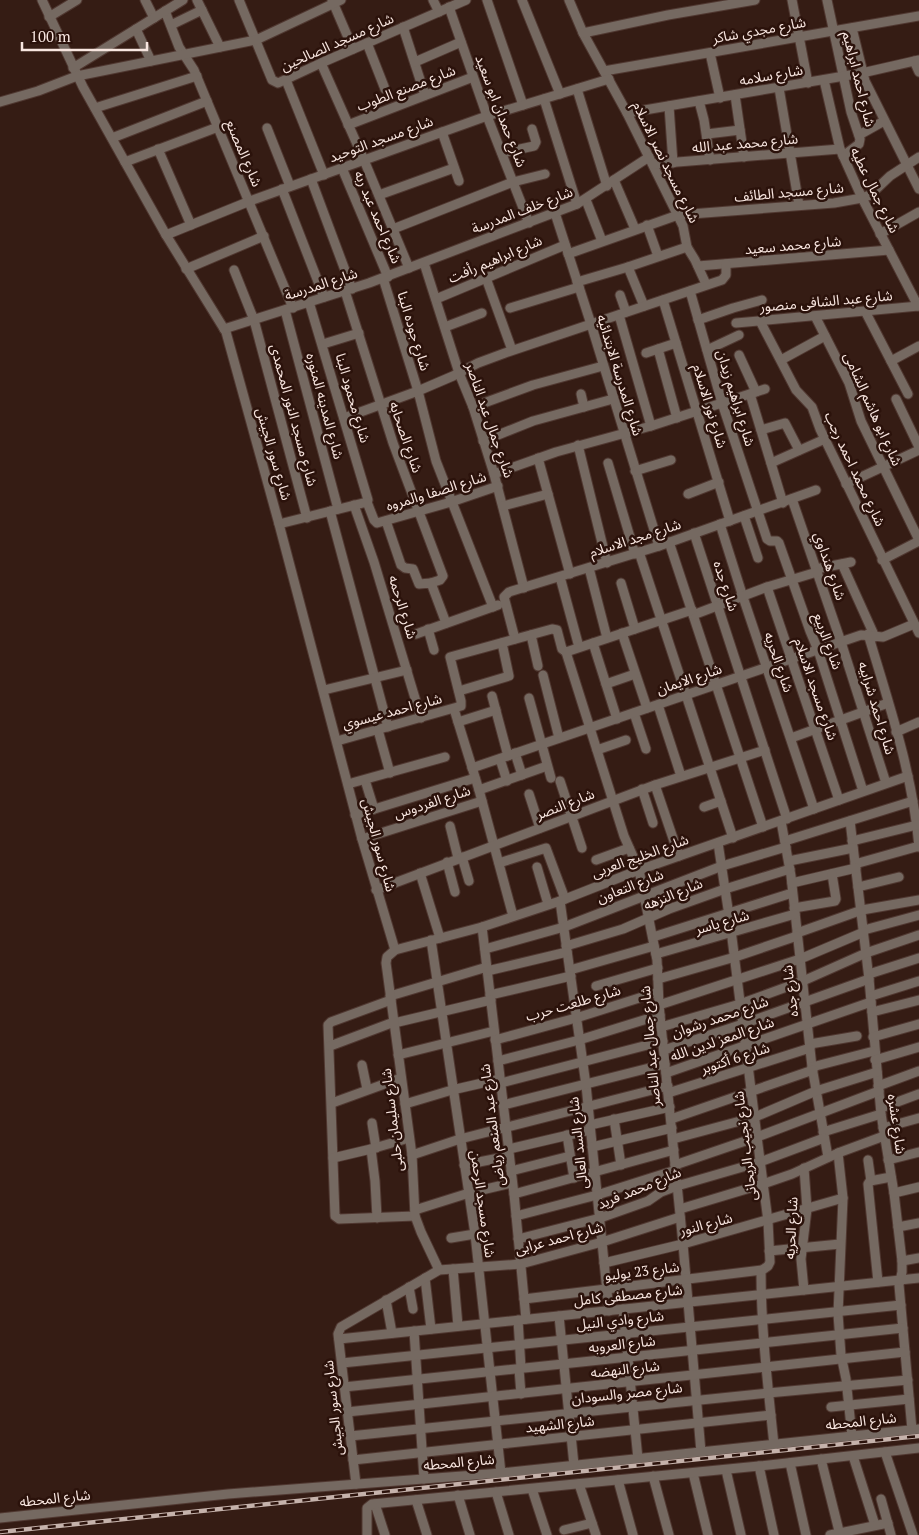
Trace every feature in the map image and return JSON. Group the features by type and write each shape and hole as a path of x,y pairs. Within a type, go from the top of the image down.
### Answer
{"street":[{"name":"شارع سور الجيش","path":"42,0 75,72 186,269 224,330 280,524 355,815 395,950"},
{"path":"49,17 77,0"},
{"path":"145,0 154,18"},
{"path":"0,102 38,91 75,72 136,29 183,0"},
{"path":"197,0 220,47"},
{"path":"239,0 256,40"},
{"path":"433,0 439,12"},
{"name":"شارع مسجد الصالحين","path":"256,40 271,76 278,83 466,0"},
{"path":"487,0 523,105"},
{"path":"522,0 560,94"},
{"path":"583,33 668,15 755,0"},
{"path":"792,0 808,83"},
{"name":"شارع احمد ابراهيم","path":"827,0 843,77 860,139 859,144 841,153"},
{"path":"75,72 151,61 256,40 335,1 353,49"},
{"name":"شارع مسجد نصر الاسلام","path":"571,1 583,33 609,79 678,215 686,232 688,247 706,284"},
{"name":"شارع حمدان ابو سعيد","path":"449,7 487,116 530,223"},
{"path":"171,25 202,10"},
{"name":"شارع المصنع","path":"166,11 179,47 189,60 197,76 250,201 289,309"},
{"name":"شارع مجدي شاكر","path":"604,71 919,16"},
{"path":"403,27 425,96"},
{"path":"852,28 862,74 919,189"},
{"path":"136,29 151,61"},
{"path":"414,62 461,42"},
{"path":"367,43 385,89"},
{"path":"710,53 720,98"},
{"path":"916,60 919,72"},
{"name":"شارع سلامه","path":"627,114 862,74 916,60"},
{"path":"321,63 409,268"},
{"path":"95,108 197,76"},
{"name":"شارع مصنع الطوب","path":"348,125 473,77"},
{"name":"شارع مسجد التوحيد","path":"166,234 250,201 487,116 609,79"},
{"path":"286,80 324,175"},
{"name":"شارع جمال عطيه","path":"824,80 841,153 880,234 919,306"},
{"path":"779,88 799,205"},
{"path":"577,89 610,183 635,229"},
{"path":"735,95 744,157"},
{"path":"544,99 581,202 602,241"},
{"path":"112,138 207,101"},
{"path":"699,101 707,134 710,160"},
{"path":"669,106 674,163"},
{"path":"859,135 884,121"},
{"path":"125,162 218,127"},
{"path":"267,128 324,297"},
{"path":"502,153 534,146 536,142 532,129"},
{"path":"707,134 740,130"},
{"path":"442,132 459,181"},
{"path":"158,149 191,224"},
{"name":"شارع محمد عبد الله","path":"651,161 674,163 791,153 841,153"},
{"name":"شارع مسجد الطائف","path":"678,215 834,203 862,198 877,190 890,176 919,157"},
{"name":"شارع خلف المدرسة","path":"424,263 581,202 610,183 651,161"},
{"name":"شارع احمد عبد ربه","path":"342,168 385,277"},
{"path":"378,195 454,168"},
{"path":"392,229 514,182 545,174"},
{"name":"شارع الصحابه","path":"310,180 348,290 381,406 418,512 443,576 440,580 431,583"},
{"path":"880,234 919,212"},
{"name":"شارع المدرسة الابتدائيه","path":"555,213 659,546"},
{"path":"566,249 602,241 678,215"},
{"path":"647,225 658,256"},
{"path":"186,269 264,236"},
{"path":"510,308 688,247"},
{"name":"شارع ابراهيم رأفت","path":"436,299 486,278 566,249"},
{"name":"شارع محمد سعيد","path":"698,266 889,250"},
{"name":"شارع المدرسة","path":"224,330 424,263"},
{"name":"شارع جمال عبد الناصر","path":"424,263 498,486 524,588"},
{"path":"344,418 381,406 512,350 690,292 725,278 726,264"},
{"path":"628,267 644,306"},
{"name":"شارع مسجد النور المحمدى","path":"234,270 254,320 307,518"},
{"name":"شارع جوده البنا","path":"385,277 436,461 493,607"},
{"path":"486,278 512,350"},
{"name":"شارع ابراهيم زيدان","path":"690,292 722,403 757,511"},
{"path":"620,295 622,313 651,426"},
{"name":"شارع نور الاسلام","path":"662,300 730,520"},
{"path":"698,320 762,300"},
{"name":"شارع محمود البنا","path":"309,302 323,344 367,502"},
{"name":"شارع عبد الشافى منصور","path":"736,323 919,306"},
{"name":"شارع المدينه المنوره","path":"289,309 334,510"},
{"path":"865,311 908,394"},
{"path":"445,328 482,313"},
{"name":"شارع ابو هاشم الشامى","path":"815,316 849,383 854,395 857,412 919,541"},
{"name":"شارع محمد احمد رجب","path":"760,321 800,396 812,406 846,484 917,628"},
{"path":"323,344 359,333"},
{"path":"707,350 739,335"},
{"path":"781,360 825,336"},
{"path":"646,353 676,343"},
{"path":"891,361 919,346"},
{"path":"658,349 677,418"},
{"name":"شارع هنداوي","path":"739,355 757,391 761,430 771,463 817,570 842,642"},
{"path":"473,407 532,385 603,366"},
{"path":"494,474 578,445 651,426 757,391"},
{"path":"581,394 584,407"},
{"path":"483,441 533,421 613,399"},
{"path":"846,484 919,448 896,399"},
{"path":"761,430 785,422 799,450"},
{"path":"771,463 825,439"},
{"path":"578,445 607,563"},
{"path":"538,458 570,574"},
{"path":"636,471 671,460"},
{"path":"608,462 710,766 732,838"},
{"path":"688,494 719,482"},
{"name":"شارع الصفا والمروه","path":"280,524 367,502 376,522 386,521 498,486"},
{"name":"شارع مجد الاسلام","path":"506,603 504,598 506,593 659,546 816,490"},
{"path":"503,506 548,494"},
{"name":"شارع الرحمه","path":"354,505 374,562 421,718"},
{"path":"334,510 388,727"},
{"name":"شارع الربيع","path":"757,511 766,539 770,542 776,541 780,543 818,650 863,791"},
{"path":"744,516 758,558"},
{"path":"386,521 403,568 413,569 420,584 431,583 446,623"},
{"name":"شارع الحريه","path":"720,524 814,809"},
{"name":"شارع جده","path":"694,533 742,676 784,820 785,844 804,981 816,1092 828,1157"},
{"path":"882,560 919,541"},
{"path":"669,542 763,827"},
{"path":"512,1183 469,1193 415,1213 377,1218 339,1219 335,1216 330,1046 394,1023 490,997 654,946 729,912 792,888 855,866 919,847 915,795 888,703 872,636 847,563 817,570 718,606 635,629 566,652 562,649 558,633 555,629 450,658 462,704 454,709 476,778 514,916"},
{"path":"589,568 607,638"},
{"path":"560,577 579,647"},
{"path":"621,583 635,629"},
{"name":"شارع مسجد الاسلام","path":"767,587 838,800"},
{"path":"416,634 506,603 515,639"},
{"name":"شارع الايمان","path":"472,768 861,635 884,637 917,628"},
{"path":"428,630 434,650"},
{"path":"622,634 647,708"},
{"path":"531,635 538,666"},
{"name":"شارع احمد شرابيه","path":"842,642 886,783"},
{"path":"458,691 509,676 502,643"},
{"path":"592,643 617,719"},
{"name":"شارع جمال عبد الناصر","path":"566,652 596,750 629,848 639,870 650,918 658,968 659,1005 683,1244 701,1452"},
{"path":"324,690 407,670"},
{"path":"606,684 635,674"},
{"path":"543,675 559,738"},
{"path":"492,696 508,756 507,781"},
{"path":"529,698 547,766 571,816 582,848"},
{"path":"791,738 888,703"},
{"path":"658,704 681,776"},
{"name":"شارع احمد عيسوي","path":"337,740 454,709"},
{"path":"458,722 496,710"},
{"path":"634,713 646,749"},
{"path":"896,732 919,722"},
{"path":"378,730 390,773"},
{"path":"596,750 626,740"},
{"name":"شارع النصر","path":"376,890 655,784 765,750"},
{"path":"508,756 522,775"},
{"path":"348,784 445,757"},
{"path":"479,790 547,766"},
{"name":"شارع الخليج العربى","path":"395,950 482,927 562,900 639,870 908,776"},
{"path":"355,815 476,778"},
{"path":"365,780 374,809"},
{"path":"655,784 679,856"},
{"path":"642,789 653,823"},
{"path":"529,794 540,828"},
{"name":"شارع التعاون","path":"484,949 564,927 644,895 850,821 915,795"},
{"name":"شارع الفردوس","path":"362,840 482,801"},
{"path":"704,807 721,801"},
{"name":"شارع النزهه","path":"330,1046 329,1023 390,998 437,981 567,949 917,819"},
{"name":"شارع عشره","path":"850,821 862,910 878,1089 902,1261 900,1280 901,1305 909,1399 916,1429"},
{"path":"450,826 469,880"},
{"name":"شارع نجيب الريحانى","path":"718,843 732,934 768,1221 769,1264 762,1270 762,1319 774,1445"},
{"name":"شارع السد العالى","path":"499,863 546,848 562,900 586,1085 609,1311"},
{"path":"596,860 629,848"},
{"path":"447,862 455,892"},
{"path":"536,868 548,904"},
{"name":"شارع مسجد الرحمن","path":"420,873 435,939 441,1011 475,1234 501,1473"},
{"name":"شارع ياسر","path":"654,946 732,934 794,911 835,901 832,874"},
{"path":"858,887 899,877"},
{"path":"658,979 735,957 862,910 919,900"},
{"path":"659,1005 800,959 864,931 919,915"},
{"name":"شارع عبد المنعم رياض","path":"482,927 514,1194 524,1299 520,1344 521,1394"},
{"path":"661,1027 740,1004 804,981 866,954 919,935"},
{"name":"شارع سليمان حلبى","path":"395,950 387,957 386,963 412,1155 415,1213 421,1232 439,1270"},
{"name":"شارع محمد رشوان","path":"663,1045 743,1024 919,958"},
{"path":"596,986 658,968"},
{"name":"شارع المعز لدين الله","path":"503,1105 666,1068 746,1046 808,1025 919,981"},
{"name":"شارع طلعت حرب","path":"398,1055 446,1043 576,1018 658,992"},
{"path":"872,1012 919,1000"},
{"path":"498,1061 579,1040 660,1015"},
{"path":"873,1037 919,1024"},
{"name":"شارع 6 أكتوبر","path":"412,1155 460,1139 588,1106 668,1090 749,1068 810,1046 858,1036"},
{"path":"405,1104 452,1090 663,1045"},
{"path":"875,1060 919,1047"},
{"path":"592,1147 618,1141 671,1123 813,1068 874,1051"},
{"path":"362,1065 367,1089"},
{"path":"516,1216 597,1195 675,1167 820,1113 919,1071"},
{"path":"673,1140 755,1117 816,1092 876,1072"},
{"path":"332,1103 401,1078"},
{"name":"شارع محمد فريد","path":"518,1238 600,1218 648,1201 661,1192 677,1186 760,1162 919,1094"},
{"path":"464,1165 509,1153 614,1119 670,1107"},
{"name":"شارع احمد عرابى","path":"339,1334 340,1327 439,1270 521,1264 602,1242 804,1168 919,1118"},
{"path":"614,1119 621,1165"},
{"path":"372,1123 377,1218"},
{"path":"567,1135 574,1178"},
{"path":"333,1158 409,1138"},
{"path":"514,1194 674,1150"},
{"path":"888,1160 919,1152"},
{"path":"838,1153 843,1198 838,1312 839,1335 847,1385 852,1436"},
{"path":"511,1171 570,1156"},
{"path":"868,1160 871,1181 868,1184 878,1282"},
{"name":"شارع الحريه","path":"804,1168 807,1209 802,1248 804,1290"},
{"path":"871,1181 891,1177"},
{"path":"894,1193 919,1188"},
{"name":"شارع النور","path":"604,1263 768,1221 843,1198"},
{"path":"898,1227 919,1223"},
{"path":"451,1238 475,1234"},
{"path":"769,1251 840,1244"},
{"path":"902,1261 919,1258"},
{"path":"453,1269 458,1326"},
{"name":"شارع 23 يوليو","path":"524,1299 762,1270"},
{"path":"425,1278 431,1329"},
{"name":"شارع مصطفى كامل","path":"339,1334 392,1334 919,1278"},
{"path":"409,1287 414,1309"},
{"path":"386,1300 392,1334"},
{"name":"شارع وادي النيل","path":"342,1363 901,1305"},
{"path":"622,1309 638,1459"},
{"path":"559,1316 574,1465"},
{"name":"شارع العروبه","path":"344,1387 903,1328"},
{"path":"414,1331 424,1479"},
{"name":"شارع سور الجيش","path":"339,1334 356,1484"},
{"name":"شارع النهضه","path":"347,1412 905,1352"},
{"name":"شارع مصر والسودان","path":"350,1436 768,1392 908,1380"},
{"path":"831,1406 909,1399"},
{"name":"شارع الشهيد","path":"353,1460 771,1415"},
{"name":"شارع المحطه","path":"0,1518 228,1494 501,1473 916,1429"},
{"path":"367,1535 367,1508 375,1504 919,1449"},
{"path":"885,1452 913,1535"},
{"path":"854,1456 875,1526"},
{"path":"821,1459 839,1534"},
{"path":"790,1463 806,1535"},
{"path":"759,1466 774,1535"},
{"path":"726,1470 741,1535"},
{"path":"693,1473 708,1535"},
{"path":"653,1476 669,1535"},
{"path":"618,1480 633,1535"},
{"path":"579,1484 596,1535"},
{"path":"532,1488 547,1535"},
{"path":"496,1492 509,1535"},
{"path":"458,1495 470,1535"},
{"path":"881,1499 891,1535"},
{"path":"416,1500 426,1535"},
{"path":"375,1504 385,1535"},
{"path":"564,1530 592,1523"},
{"path":"830,1535 888,1523"}],"railway":[{"path":"0,1532 919,1436"}]}
